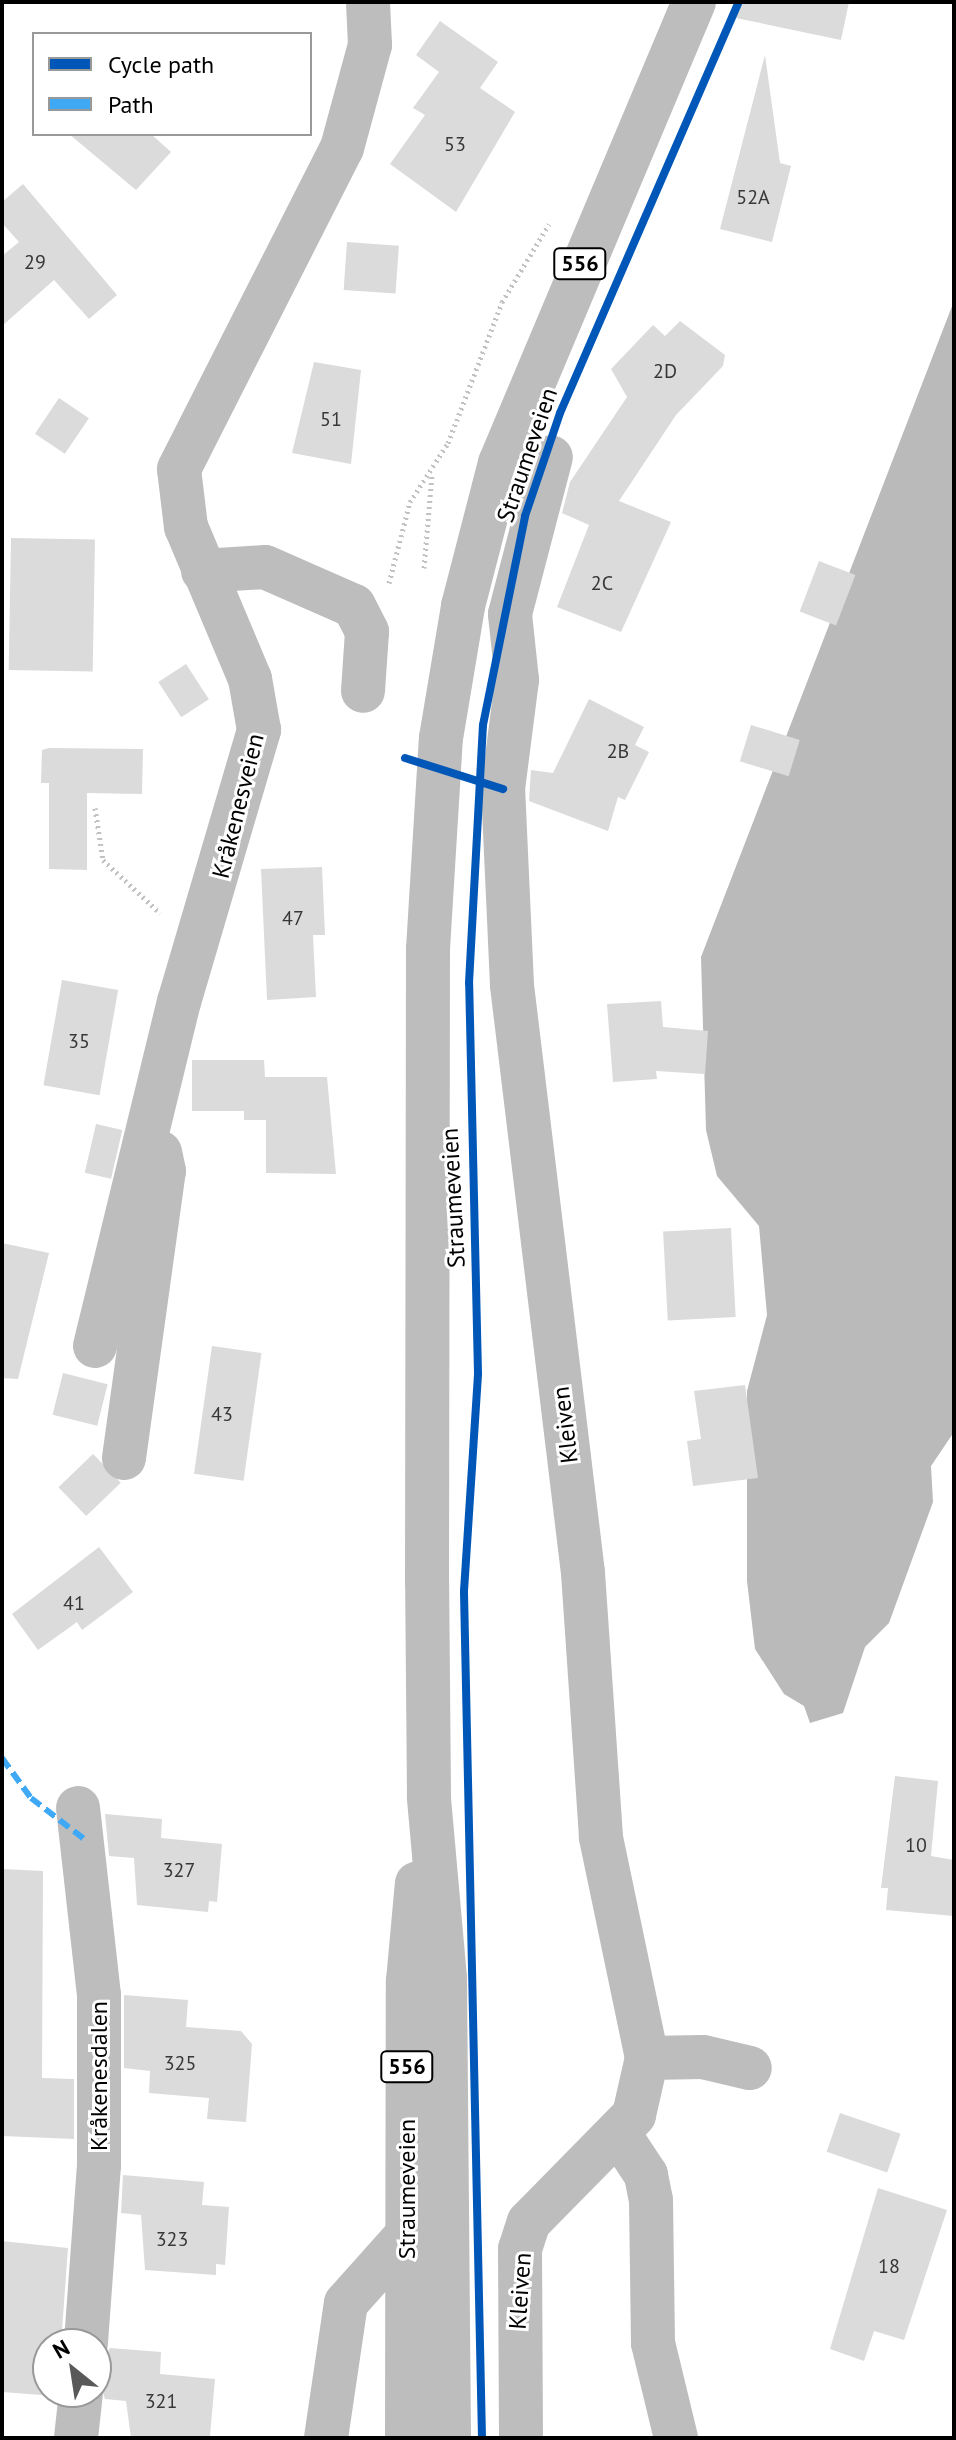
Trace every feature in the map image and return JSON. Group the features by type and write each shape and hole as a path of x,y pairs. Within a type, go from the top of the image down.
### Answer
{"street":[{"name":"Kråkenesveien","path":"95,1346 122,1224 150,1143 198,946 259,730 250,679 203,571 180,506 183,455 342,148 370,45 368,2"},
{"name":"Straumeveien","path":"449,2438 445,1978 429,1797 428,949 451,670 480,531 524,398 694,2"},
{"name":"Kleiven","path":"521,2438 520,2249 529,2222 553,2194 619,2134 642,2097 647,2058 612,1906 594,1781 583,1573 512,985 503,789 517,680 510,614 515,572 551,457"},
{"path":"203,571 265,567 343,597 361,613 367,632 363,691"},
{"path":"124,1458 164,1171 163,1156 150,1143"},
{"name":"Straumeveien","path":"407,2438 408,1981 429,1797"},
{"name":"Kråkenesdalen","path":"78,1808 99,1995 99,2165 87,2328"},
{"path":"647,2058 703,2057 750,2068"},
{"path":"619,2134 646,2175 651,2200 653,2343 676,2438"},
{"path":"326,2438 346,2303 406,2236"},
{"path":"76,2438 79,2408"}],"path":[{"path":"361,613 394,574 410,502 448,443 502,302 558,210"},
{"path":"95,808 98,850 110,870 198,946"}],"shaded area":[{"path":"954,301 954,1432 931,1466 933,1502 889,1623 865,1647 843,1713 810,1723 804,1706 784,1694 755,1649 747,1581 747,1391 767,1315 759,1226 717,1176 706,1130 701,957"}],"building":[{"path":"738,2 849,2 841,40 736,18"},
{"path":"440,21 498,62 480,88 515,112 456,212 390,164 425,115 413,108 439,72 416,55"},
{"path":"765,55 780,163 791,166 772,242 720,229"},
{"path":"71,136 153,136 171,152 136,190"},
{"path":"23,184 117,295 89,319 54,280 2,326 2,256 19,242 2,223 2,202"},
{"path":"347,242 399,246 396,294 344,290"},
{"path":"680,321 725,355 723,366 676,415 619,501 671,522 621,632 557,607 589,525 562,513 570,482 627,397 611,369 653,325 665,336"},
{"path":"314,362 361,370 351,464 292,453"},
{"path":"59,398 89,418 65,454 35,434"},
{"path":"11,538 95,539 93,671 9,670"},
{"path":"819,561 855,575 836,625 800,611"},
{"path":"186,664 209,699 181,717 158,682"},
{"path":"589,699 644,727 635,745 649,752 625,800 618,797 608,831 529,801 531,770 553,773"},
{"path":"751,725 800,740 789,776 740,761"},
{"path":"143,749 142,794 87,793 87,870 49,869 49,783 41,783 42,750"},
{"path":"322,867 325,935 313,935 316,997 267,1000 261,869"},
{"path":"62,980 118,990 100,1095 43,1085"},
{"path":"661,1001 663,1027 708,1031 705,1074 656,1071 657,1079 613,1082 607,1004"},
{"path":"192,1060 264,1060 265,1077 327,1077 336,1174 266,1173 266,1120 244,1120 244,1111 192,1111"},
{"path":"96,1124 122,1130 111,1179 85,1173"},
{"path":"731,1228 736,1317 668,1320 663,1232"},
{"path":"2,1243 49,1253 18,1379 2,1378"},
{"path":"212,1346 262,1353 244,1481 194,1474"},
{"path":"63,1373 108,1384 97,1426 53,1415"},
{"path":"745,1385 758,1478 693,1486 687,1441 701,1439 694,1391"},
{"path":"93,1454 121,1483 86,1516 58,1487"},
{"path":"99,1547 133,1592 82,1630 77,1622 38,1650 12,1614"},
{"path":"895,1776 938,1781 931,1856 954,1860 954,1916 886,1910 888,1888 881,1888"},
{"path":"105,1814 162,1819 161,1838 222,1844 217,1902 209,1901 208,1912 137,1905 134,1858 109,1856"},
{"path":"2,1869 43,1871 42,2078 74,2079 74,2139 2,2136"},
{"path":"124,1995 188,2000 186,2027 241,2031 252,2044 246,2122 207,2119 209,2098 149,2093 150,2071 124,2068"},
{"path":"840,2113 901,2134 887,2173 827,2152"},
{"path":"123,2175 204,2182 202,2205 229,2207 225,2265 216,2264 216,2275 145,2270 141,2215 121,2213"},
{"path":"878,2188 947,2210 904,2340 874,2331 864,2361 830,2349"},
{"path":"2,2241 68,2248 62,2328 32,2328 32,2394 2,2392"},
{"path":"112,2348 161,2352 160,2374 215,2379 210,2436 131,2438 126,2401 112,2400"}],"marked path":[{"path":"2,1758 31,1798 84,1839"}],"cycle path":[{"path":"482,2438 464,1591 478,1373 469,983 483,725 525,516 560,413 739,2"},
{"path":"405,758 503,789"}]}
